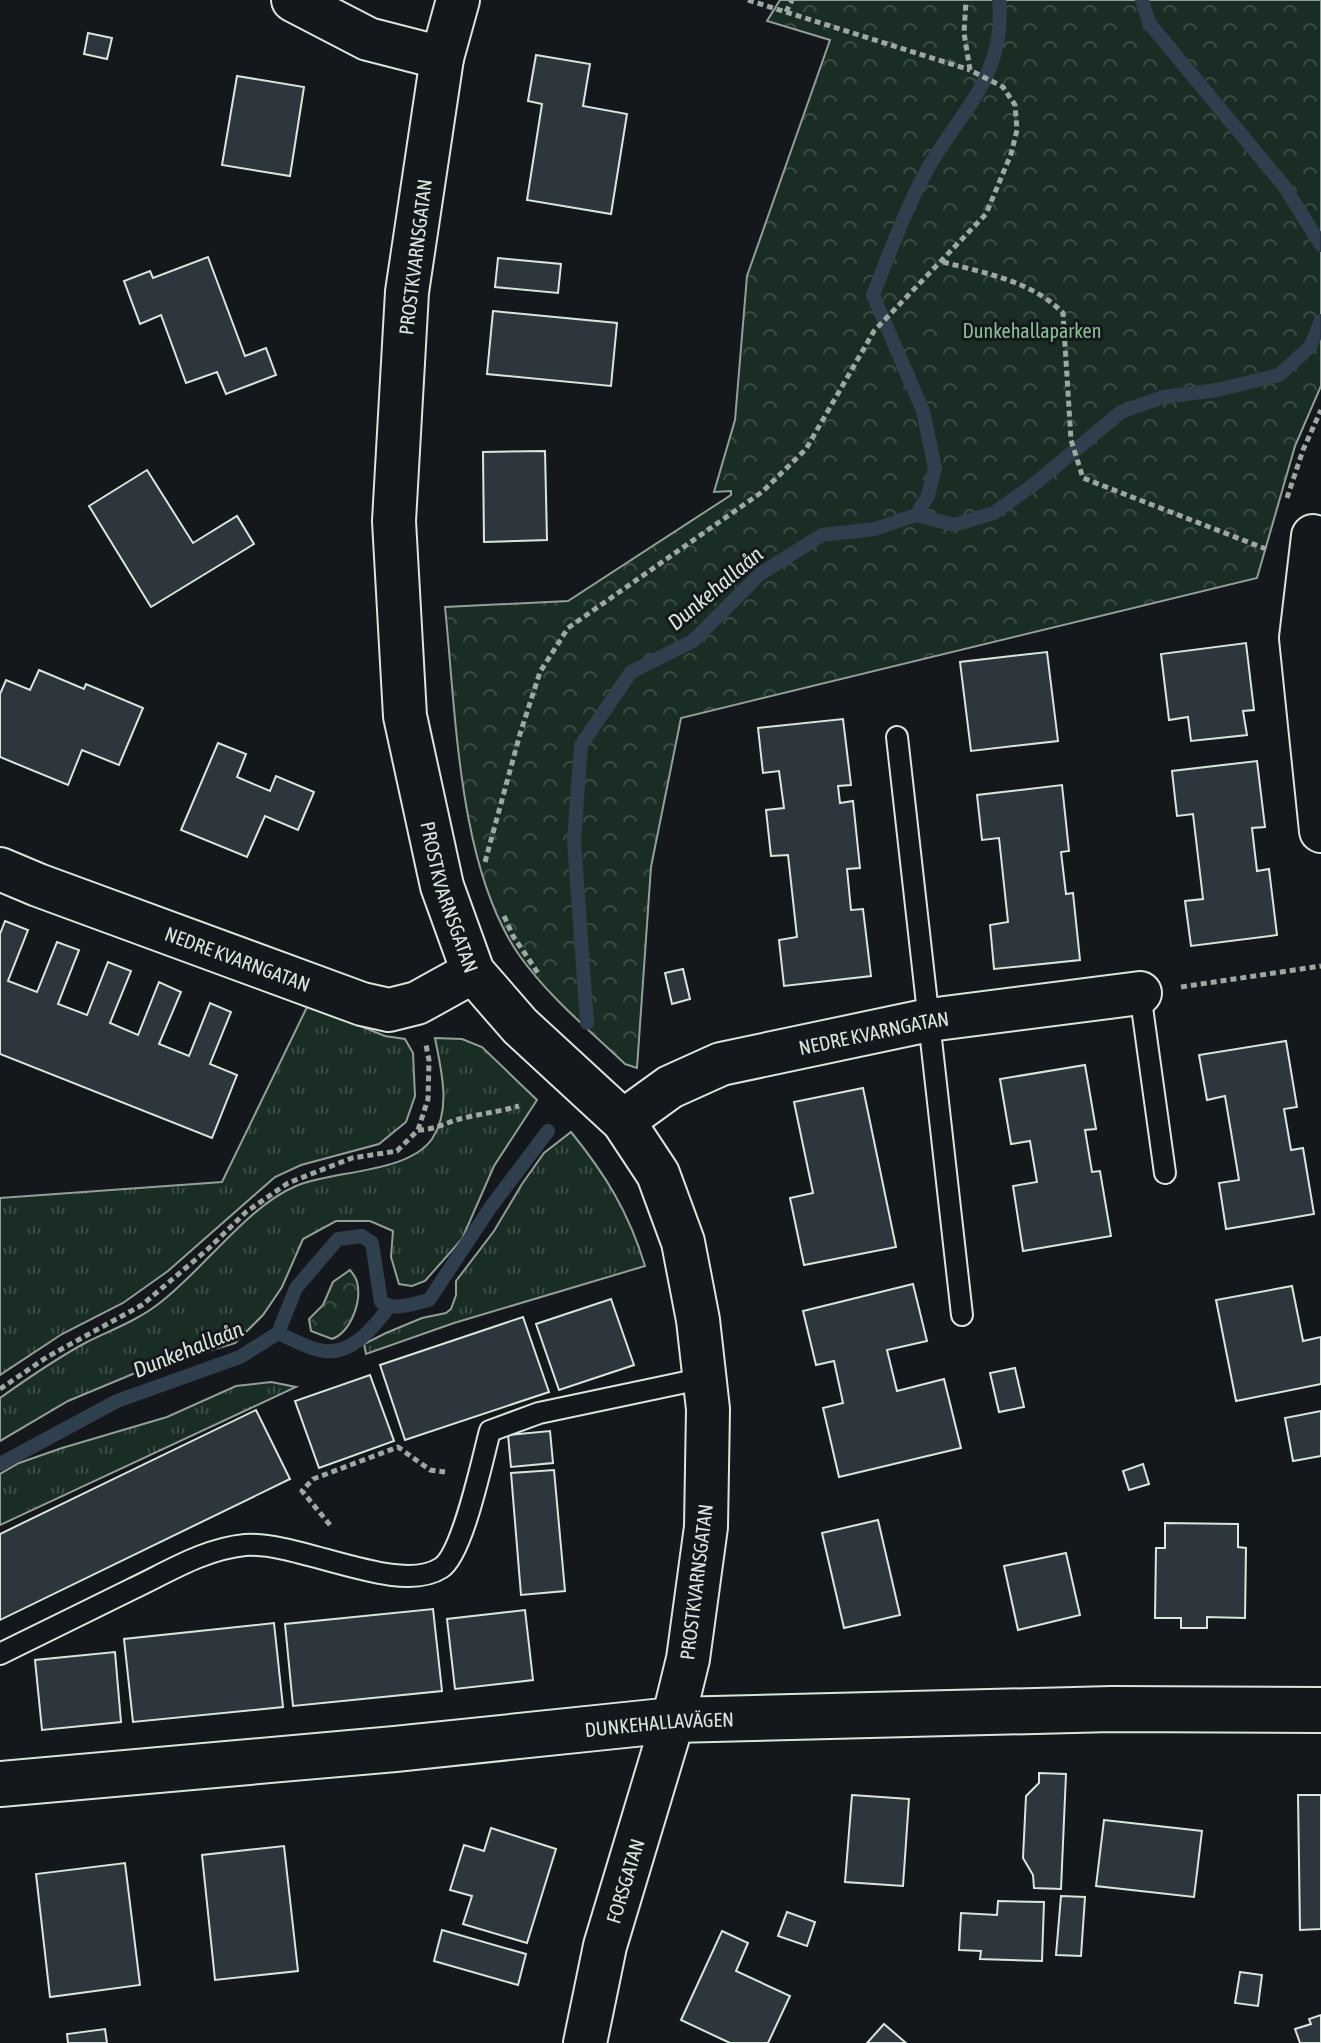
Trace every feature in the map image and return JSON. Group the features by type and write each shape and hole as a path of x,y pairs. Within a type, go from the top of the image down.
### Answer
{"street":[{"path":"293,0 368,39 442,58"},
{"name":"PROSTKVARNSGATAN","path":"458,0 442,58 407,292 394,521 405,716 442,886 473,972 520,1026 623,1121 658,1174 683,1242 698,1320 708,1409 706,1527 688,1659 673,1720"},
{"path":"1313,536 1301,638 1321,831"},
{"name":"NEDRE KVARNGATAN","path":"0,869 52,891 362,1004 389,1010 417,1003 473,972"},
{"name":"NEDRE KVARNGATAN","path":"623,1121 670,1087 721,1064 929,1020 1140,993"},
{"name":"DUNKEHALLAVÄGEN","path":"0,1784 395,1749 673,1720 1112,1709 1321,1710"},
{"name":"FORSGATAN","path":"585,2043 605,1946 673,1720"}],"lane":[{"path":"897,737 962,1315"},
{"path":"1140,993 1165,1173"},
{"path":"0,1654 205,1554 243,1546 270,1545 398,1576 421,1576 443,1567 457,1548 490,1431 539,1413 705,1378"}],"path":[{"path":"484,866 540,672 568,628 762,492 806,449 874,331 986,214 1011,154 1017,130 1015,105 1003,87 970,70 748,0"},
{"path":"786,12 792,0"},
{"path":"966,0 964,33 970,70"},
{"path":"943,262 1010,280 1050,300 1063,313 1071,440 1083,478 1270,550"},
{"path":"499,904 513,936 542,979"},
{"path":"1140,993 1321,966"},
{"path":"0,1389 47,1357 142,1305 246,1212 288,1183 352,1158 397,1151 418,1130 428,1099 429,1060 417,1003"},
{"path":"418,1130 435,1130 466,1117 490,1115 519,1106"},
{"path":"366,1569 302,1491 313,1479 398,1447 430,1470 477,1475"}],"green space":[{"name":"Dunkehallaparken","path":"780,0 1321,0 1321,386 1295,446 1257,578 681,718 651,867 637,1068 625,1064 543,984 519,955 499,919 483,878 463,788 445,607 568,601 731,495 731,491 714,492 735,420 747,276 830,40 767,21"},
{"path":"308,1005 385,1036 405,1039 413,1053 415,1096 406,1122 379,1144 301,1165 275,1177 168,1271 123,1303 62,1334 0,1375 0,1198 222,1182"},
{"path":"435,1038 462,1039 482,1047 537,1100 494,1166 462,1239 425,1281 412,1286 399,1284 391,1257 393,1231 370,1221 336,1221 303,1239 282,1287 263,1315 235,1343 140,1371 68,1401 0,1441 0,1398 65,1355 157,1305 242,1224 278,1196 311,1181 405,1159 432,1139 442,1115 443,1102"},
{"path":"571,1132 615,1195 632,1229 645,1266 454,1323 366,1354 364,1344 422,1318 451,1309 456,1295 456,1281 494,1231 544,1153"},
{"path":"350,1270 356,1279 358,1298 350,1323 332,1339 311,1331 309,1319 323,1305 333,1282"},
{"path":"271,1382 296,1387 0,1525 0,1474 19,1463 167,1417 236,1386"}],"building":[{"path":"88,33 112,38 107,59 84,54"},
{"path":"536,55 590,64 583,106 627,114 611,214 527,200 542,104 528,101"},
{"path":"237,76 304,87 290,176 222,165"},
{"path":"208,257 245,356 266,348 276,375 226,394 217,372 186,383 161,315 140,324 124,281 150,271 153,278"},
{"path":"498,258 561,264 558,293 495,287"},
{"path":"493,311 617,323 611,386 487,374"},
{"path":"545,451 547,540 484,542 483,452"},
{"path":"147,470 193,543 237,516 254,544 151,607 89,506"},
{"path":"1246,643 1254,710 1243,711 1247,735 1191,741 1188,717 1169,720 1161,654"},
{"path":"1047,652 1058,741 971,751 960,662"},
{"path":"39,670 84,689 86,684 143,708 119,765 82,750 68,785 0,757 0,694 6,680 30,690"},
{"path":"843,719 851,785 838,786 840,803 853,801 860,868 847,869 851,910 863,909 871,976 784,986 779,940 797,937 788,855 771,856 766,810 784,808 779,771 763,773 758,728"},
{"path":"218,743 246,754 237,777 270,791 276,776 314,792 298,830 265,816 247,857 181,830"},
{"path":"1257,761 1265,827 1252,828 1257,871 1269,869 1277,935 1191,946 1185,901 1203,899 1193,814 1177,816 1172,771"},
{"path":"1062,785 1069,851 1061,852 1066,894 1073,893 1080,960 994,969 990,925 1008,922 999,838 982,840 977,795"},
{"path":"5,921 28,930 8,981 37,992 57,942 79,950 58,1004 87,1015 108,962 131,971 110,1023 138,1035 159,982 181,992 159,1044 189,1056 210,1003 231,1012 210,1064 237,1075 212,1138 0,1054 0,934"},
{"path":"683,969 690,999 672,1004 665,973"},
{"path":"1286,1041 1297,1107 1284,1109 1291,1150 1303,1148 1314,1214 1226,1229 1219,1183 1239,1180 1225,1096 1207,1100 1199,1055"},
{"path":"1085,1065 1096,1129 1085,1130 1092,1172 1100,1171 1111,1236 1023,1251 1013,1186 1037,1182 1030,1141 1011,1144 1000,1079"},
{"path":"863,1088 896,1247 804,1265 790,1198 813,1193 794,1102"},
{"path":"913,1284 927,1341 887,1350 897,1391 944,1379 961,1448 839,1477 823,1408 843,1403 834,1361 816,1365 803,1311"},
{"path":"1292,1286 1303,1341 1321,1337 1321,1384 1236,1401 1216,1300"},
{"path":"611,1299 634,1365 559,1390 536,1324"},
{"path":"523,1317 549,1392 405,1440 380,1365"},
{"path":"1015,1368 1024,1407 999,1412 990,1373"},
{"path":"370,1375 394,1441 319,1468 295,1401"},
{"path":"256,1410 290,1479 0,1620 0,1534"},
{"path":"1321,1411 1321,1456 1293,1461 1285,1418"},
{"path":"550,1431 553,1463 511,1467 508,1435"},
{"path":"1143,1464 1149,1484 1129,1490 1123,1471"},
{"path":"554,1470 565,1591 521,1595 511,1473"},
{"path":"878,1520 900,1615 844,1628 822,1533"},
{"path":"1165,1523 1238,1524 1238,1547 1246,1548 1245,1618 1207,1617 1207,1628 1181,1628 1181,1618 1155,1618 1156,1548 1165,1548"},
{"path":"1066,1553 1080,1615 1018,1630 1004,1566"},
{"path":"433,1609 442,1691 293,1706 285,1624"},
{"path":"525,1610 533,1680 455,1689 447,1619"},
{"path":"274,1623 283,1707 133,1722 124,1639"},
{"path":"115,1652 121,1722 42,1730 35,1660"},
{"path":"1039,1773 1066,1774 1061,1889 1034,1888 1033,1875 1023,1858 1026,1796 1039,1783"},
{"path":"852,1795 909,1799 903,1886 845,1882"},
{"path":"1298,1795 1321,1795 1321,1929 1300,1930"},
{"path":"1104,1820 1202,1831 1194,1897 1096,1886"},
{"path":"491,1828 556,1849 527,1943 463,1924 472,1896 450,1890 464,1845 484,1851"},
{"path":"284,1846 298,1971 215,1980 202,1855"},
{"path":"125,1863 140,1985 50,1997 36,1874"},
{"path":"1061,1896 1085,1897 1081,1956 1056,1955"},
{"path":"998,1901 1044,1902 1042,1961 980,1959 981,1951 959,1950 961,1913 997,1915"},
{"path":"787,1912 815,1922 807,1946 778,1936"},
{"path":"442,1930 526,1954 518,1985 434,1961"},
{"path":"722,1931 748,1943 736,1971 790,1996 768,2043 730,2043 681,2020"},
{"path":"1240,1972 1262,1975 1258,2006 1235,2003"},
{"path":"1321,2015 1321,2043 1300,2043 1295,2029 1311,2024 1309,2019"},
{"path":"884,2024 906,2043 867,2043"},
{"path":"105,2029 107,2043 68,2043 67,2034"}],"waterway":[{"name":"Dunkehallaån","path":"587,1023 574,840 581,745 631,672 693,641 760,574 822,535 875,529 916,515 928,496 935,468 923,411 873,295 921,181 986,76 995,53 999,0"},
{"path":"1142,0 1149,23 1284,186 1321,245"},
{"path":"916,515 954,525 994,513 1037,482 1121,412 1163,397 1217,390 1279,375 1310,347 1321,321"},
{"name":"Dunkehallaån","path":"0,1464 117,1401 240,1357 278,1333 296,1288 338,1239 362,1236 372,1243 381,1302 398,1306 429,1300 490,1208 548,1131"},
{"path":"278,1333 314,1349 341,1350 360,1339 389,1307"}]}
